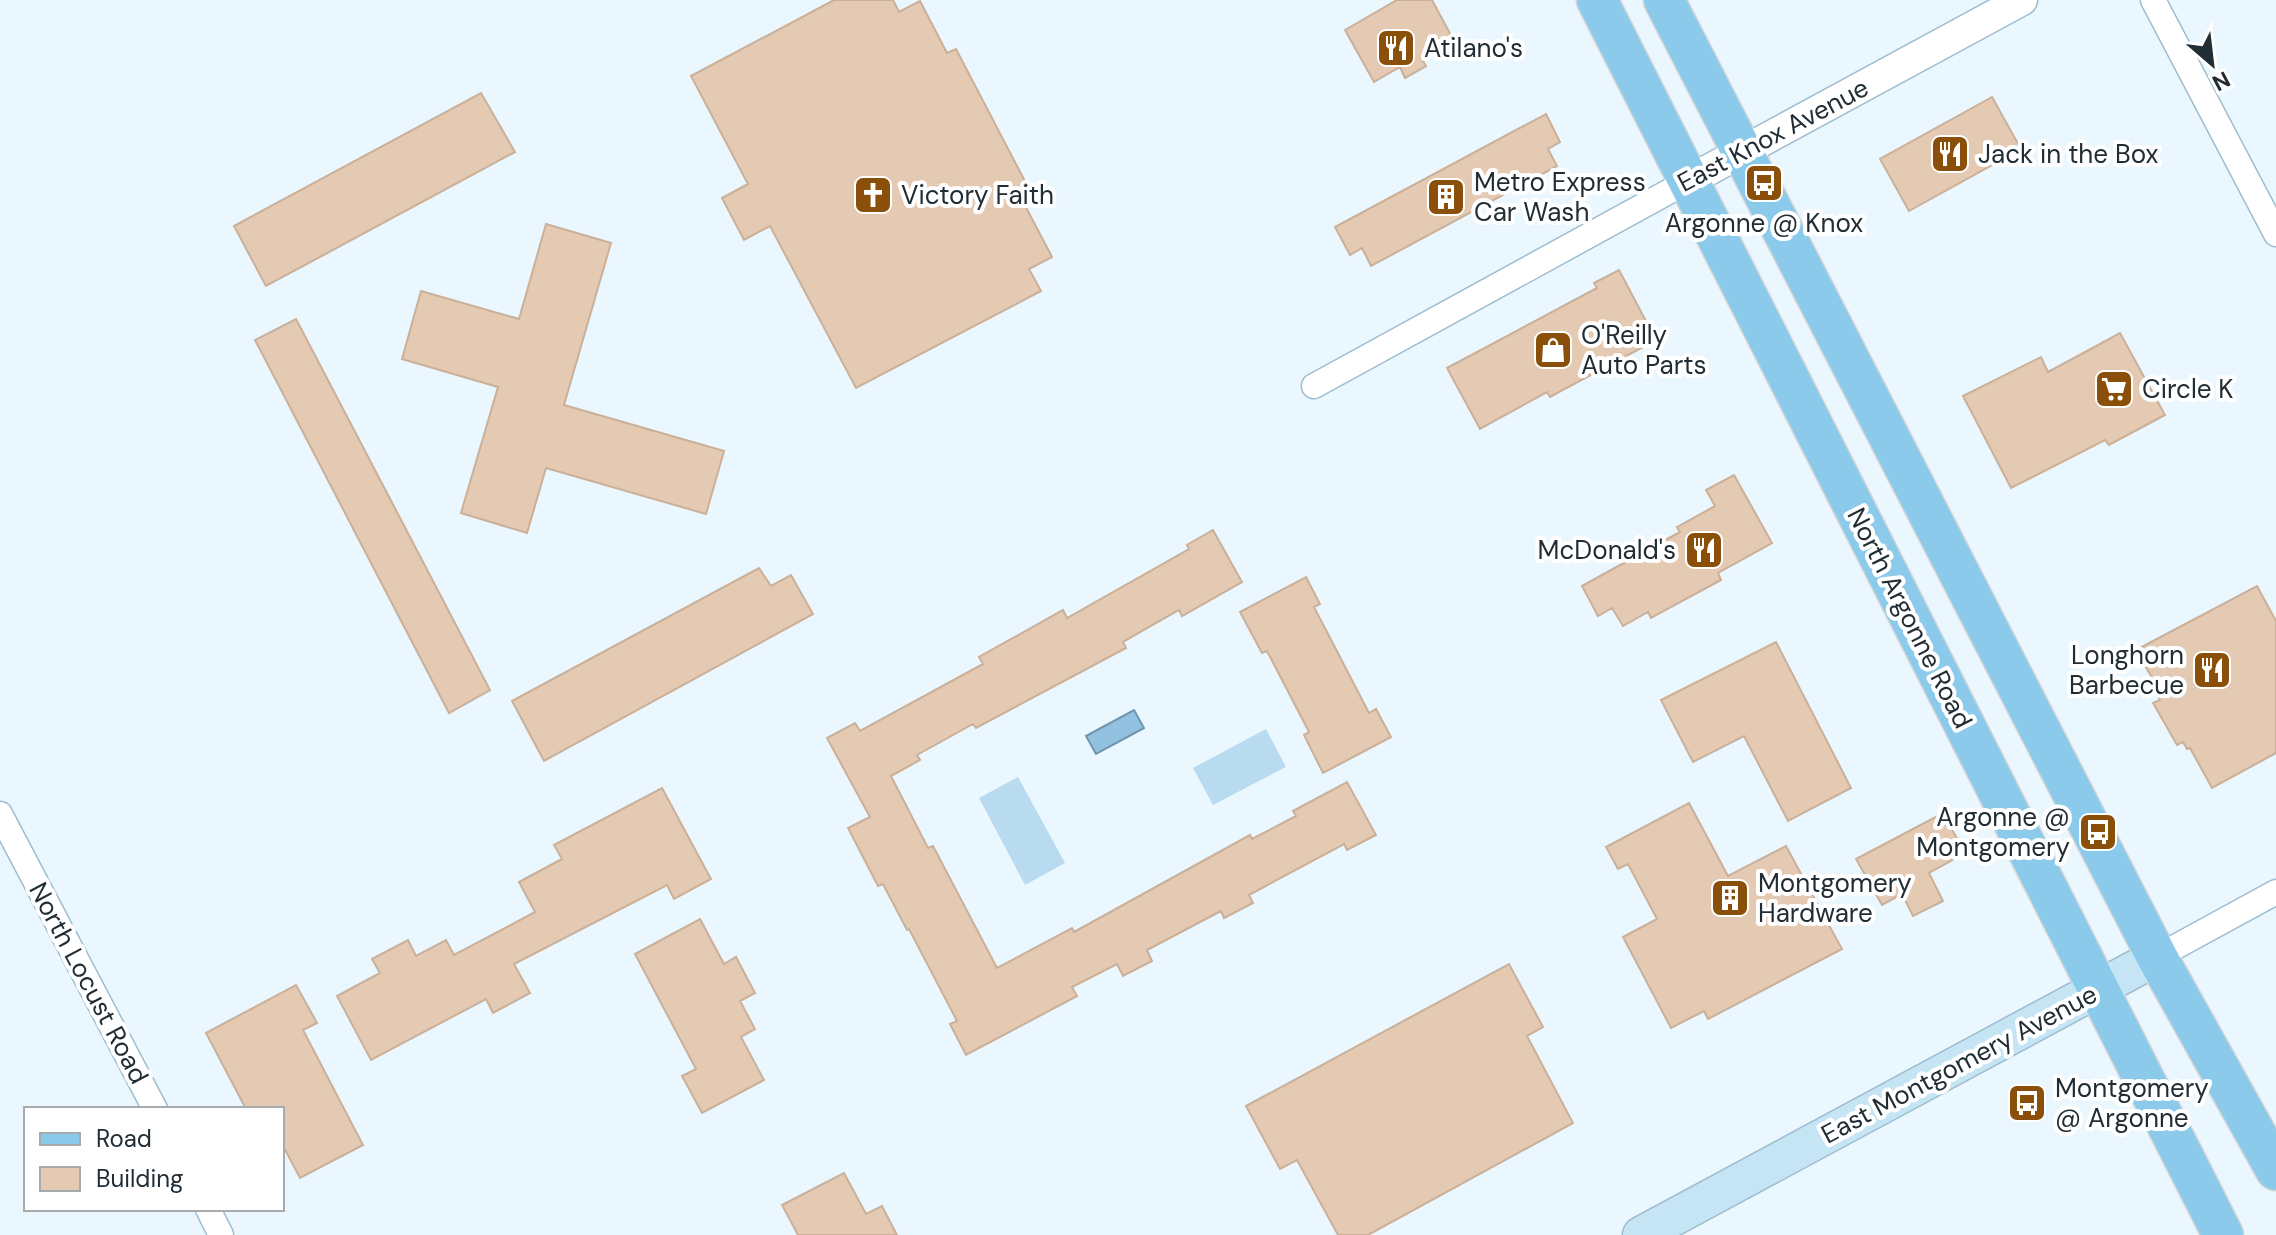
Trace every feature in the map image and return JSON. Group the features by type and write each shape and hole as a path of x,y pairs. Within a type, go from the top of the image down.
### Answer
{"main road":[{"name":"North Argonne Road","path":"1597,0 2223,1235"},
{"path":"1664,0 2157,957 2276,1170"},
{"name":"East Montgomery Avenue","path":"1641,1235 2157,957"}],"street":[{"name":"East Knox Avenue","path":"1314,386 2022,0"},
{"path":"2153,0 2276,234"},
{"name":"North Locust Road","path":"0,814 154,1107"},
{"name":"East Montgomery Avenue","path":"2157,957 2276,892"},
{"path":"209,1211 221,1235"}],"shaded area":[{"path":"1134,710 1144,728 1096,754 1086,736"},
{"path":"1266,729 1286,767 1213,805 1193,768"},
{"path":"1018,777 1065,863 1025,885 979,798"}],"building":[{"name":"Victory Faith","path":"834,0 893,0 899,12 920,1 947,53 956,49 1028,187 1018,192 1052,257 1029,269 1041,291 856,388 770,226 744,240 722,198 748,184 691,76"},
{"name":"Atilano's","path":"1397,0 1432,0 1453,39 1421,57 1426,66 1405,78 1400,67 1374,82 1345,30"},
{"path":"481,93 515,152 266,286 234,226"},
{"name":"Jack in the Box","path":"1992,97 2021,149 1909,211 1880,159"},
{"name":"Metro Express Car Wash","path":"1546,114 1560,142 1548,149 1557,166 1371,266 1362,248 1350,255 1335,227"},
{"path":"546,224 611,243 564,405 724,451 706,514 546,468 527,533 461,513 498,387 402,359 421,291 519,319"},
{"name":"O'Reilly Auto Parts","path":"1619,270 1656,340 1550,397 1547,392 1480,429 1447,368 1597,288 1594,283"},
{"path":"296,319 490,690 449,713 255,340"},
{"path":"2120,333 2165,415 2109,445 2105,440 2011,488 1963,396 2041,357 2048,372"},
{"name":"McDonald's","path":"1734,475 1772,543 1718,573 1721,580 1651,618 1648,612 1623,626 1612,608 1598,616 1582,586 1680,532 1677,527 1715,506 1706,490"},
{"path":"1213,530 1242,582 1182,616 1179,610 1123,642 1126,648 976,728 973,724 917,755 920,760 891,776 928,848 933,846 997,968 1072,928 1074,932 1250,835 1252,839 1296,816 1293,811 1347,782 1376,835 1347,850 1344,844 1249,895 1253,903 1224,918 1221,911 1147,950 1152,961 1123,976 1117,964 1072,987 1077,996 966,1055 950,1024 957,1021 909,929 883,884 878,886 848,828 870,817 827,738 855,723 860,731 983,664 979,657 1063,610 1067,618 1189,549 1187,545"},
{"path":"759,568 771,586 791,575 813,614 544,761 512,701"},
{"path":"1306,577 1320,604 1314,607 1369,713 1376,709 1391,737 1323,773 1304,735 1309,732 1267,651 1262,653 1240,612"},
{"name":"Longhorn Barbecue","path":"2257,586 2276,621 2276,753 2212,788 2190,748 2187,749 2183,742 2177,745 2153,703 2160,700 2156,692 2159,690 2136,650"},
{"path":"1776,642 1851,788 1788,821 1744,736 1693,762 1661,700"},
{"path":"662,788 711,879 674,899 667,885 514,964 530,993 493,1013 486,999 371,1060 337,996 380,973 372,959 408,940 416,956 446,940 454,955 535,912 519,882 562,859 554,845"},
{"name":"Montgomery Hardware","path":"1689,803 1728,876 1786,846 1842,949 1708,1019 1704,1011 1671,1028 1623,937 1657,919 1628,864 1618,869 1606,847"},
{"path":"1943,813 1965,853 1929,873 1943,901 1913,916 1902,894 1882,905 1856,859"},
{"path":"700,919 724,964 736,957 755,993 740,1001 755,1029 741,1037 764,1080 702,1113 682,1076 696,1069 635,954"},
{"path":"1509,964 1543,1027 1527,1036 1573,1123 1368,1235 1338,1235 1297,1160 1280,1169 1246,1106"},
{"path":"296,985 317,1023 303,1030 363,1145 300,1178 284,1148 284,1107 245,1107 206,1033"},
{"path":"844,1173 866,1214 882,1206 897,1235 798,1235 782,1205"}],"place":[{"name":"Atilano's","path":"1396,48"},
{"name":"Jack in the Box","path":"1950,154"},
{"name":"Argonne @ Knox","path":"1764,183"},
{"name":"Victory Faith","path":"873,195"},
{"name":"Metro Express Car Wash","path":"1446,197"},
{"name":"O'Reilly Auto Parts","path":"1553,350"},
{"name":"Circle K","path":"2114,389"},
{"name":"McDonald's","path":"1704,550"},
{"name":"Longhorn Barbecue","path":"2212,670"},
{"name":"Argonne @ Montgomery","path":"2098,832"},
{"name":"Montgomery Hardware","path":"1730,898"},
{"name":"Montgomery @ Argonne","path":"2027,1103"}]}
